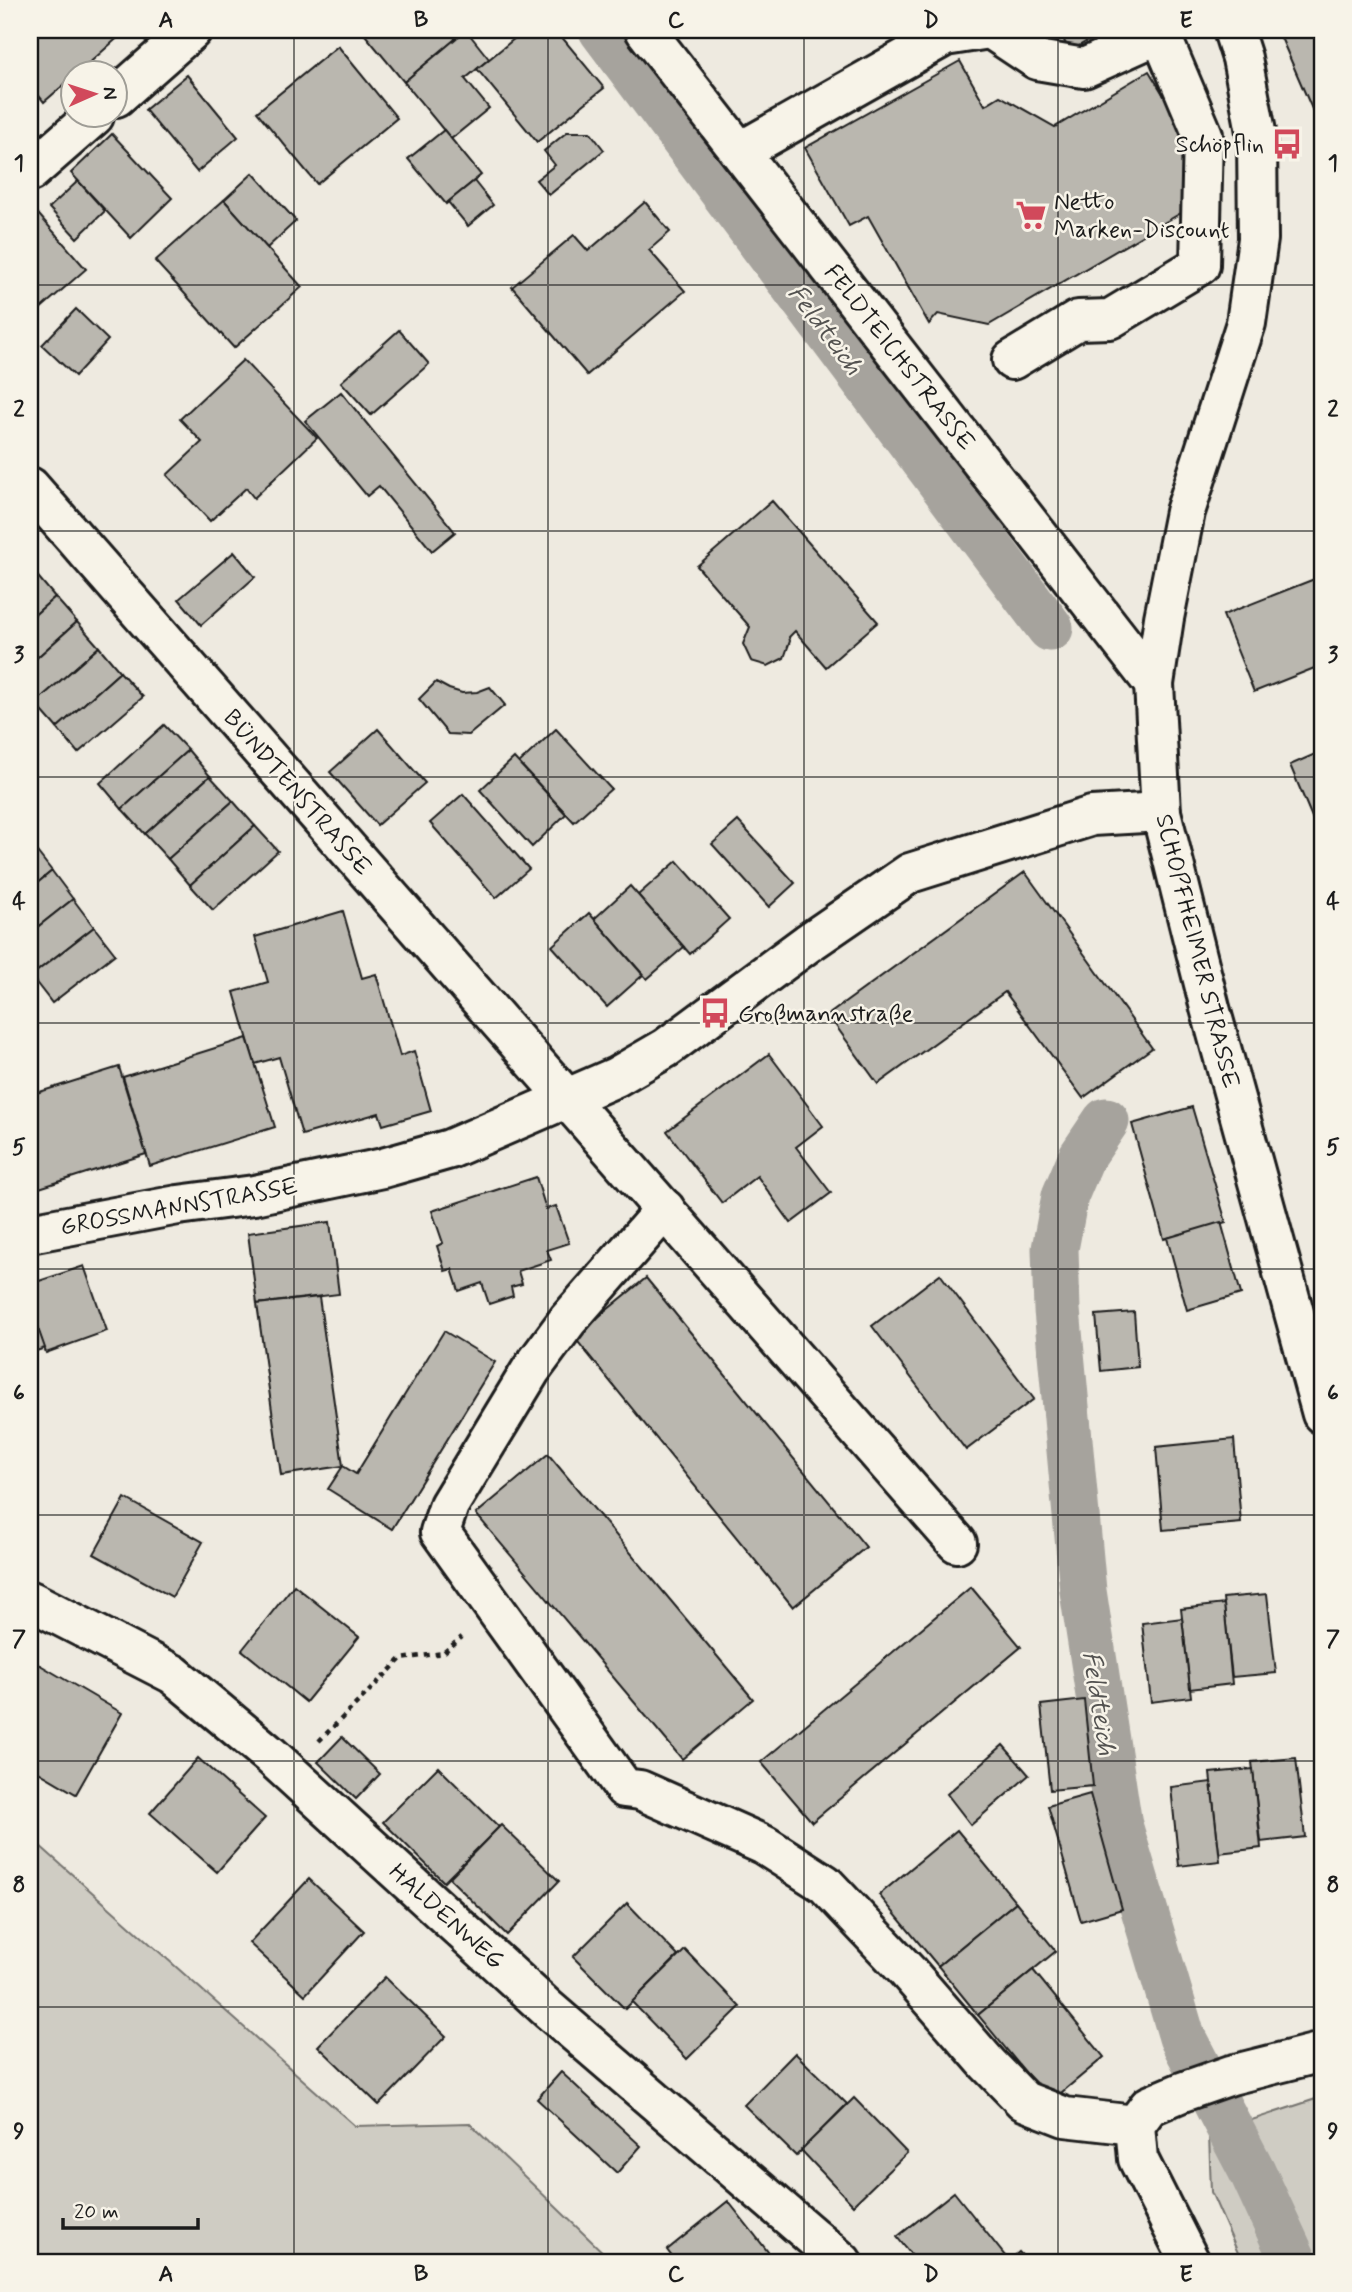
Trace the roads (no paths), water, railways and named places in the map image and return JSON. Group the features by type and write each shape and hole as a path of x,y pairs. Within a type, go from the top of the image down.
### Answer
{"street":[{"path":"130,84 191,30"},
{"name":"FELDTEICHSTRASSE","path":"645,30 1154,684"},
{"path":"741,151 945,36 983,30"},
{"path":"992,30 1037,60 1084,68 1164,32 1203,135 1200,265 1110,319 1078,320 1012,359"},
{"name":"SCHOPFHEIMER STRASSE","path":"1233,30 1242,58 1257,137 1258,239 1246,323 1185,512 1164,618 1154,684 1161,812 1210,1007 1322,1414"},
{"path":"30,172 78,130"},
{"name":"BÜNDTENSTRASSE","path":"30,487 565,1097"},
{"name":"GROSSMANNSTRASSE","path":"30,1233 178,1205 254,1195 383,1168 450,1149 616,1077 666,1048 808,943 910,873 1092,816 1161,812"},
{"path":"565,1097 957,1542"},
{"path":"665,1209 568,1320 531,1370 449,1506 440,1532 624,1788 640,1790 764,1845 825,1884 1024,2101 1065,2117 1135,2125"},
{"name":"HALDENWEG","path":"31,1601 173,1674 289,1772 549,2010 842,2262"},
{"path":"1190,2262 1138,2159 1135,2125 1149,2106 1182,2092 1231,2075 1322,2052"}],"waterway":[{"name":"Feldteich","path":"602,30 1050,628"},
{"name":"Feldteich","path":"1106,1121 1081,1158 1065,1196 1055,1249 1057,1310 1083,1591 1119,1825 1182,2037 1253,2173 1294,2262"}],"place":[{"name":"Schöpflin","path":"1287,144"},
{"name":"Netto Marken-Discount","path":"1031,215"},
{"name":"Großmannstraße","path":"715,1013"}]}
